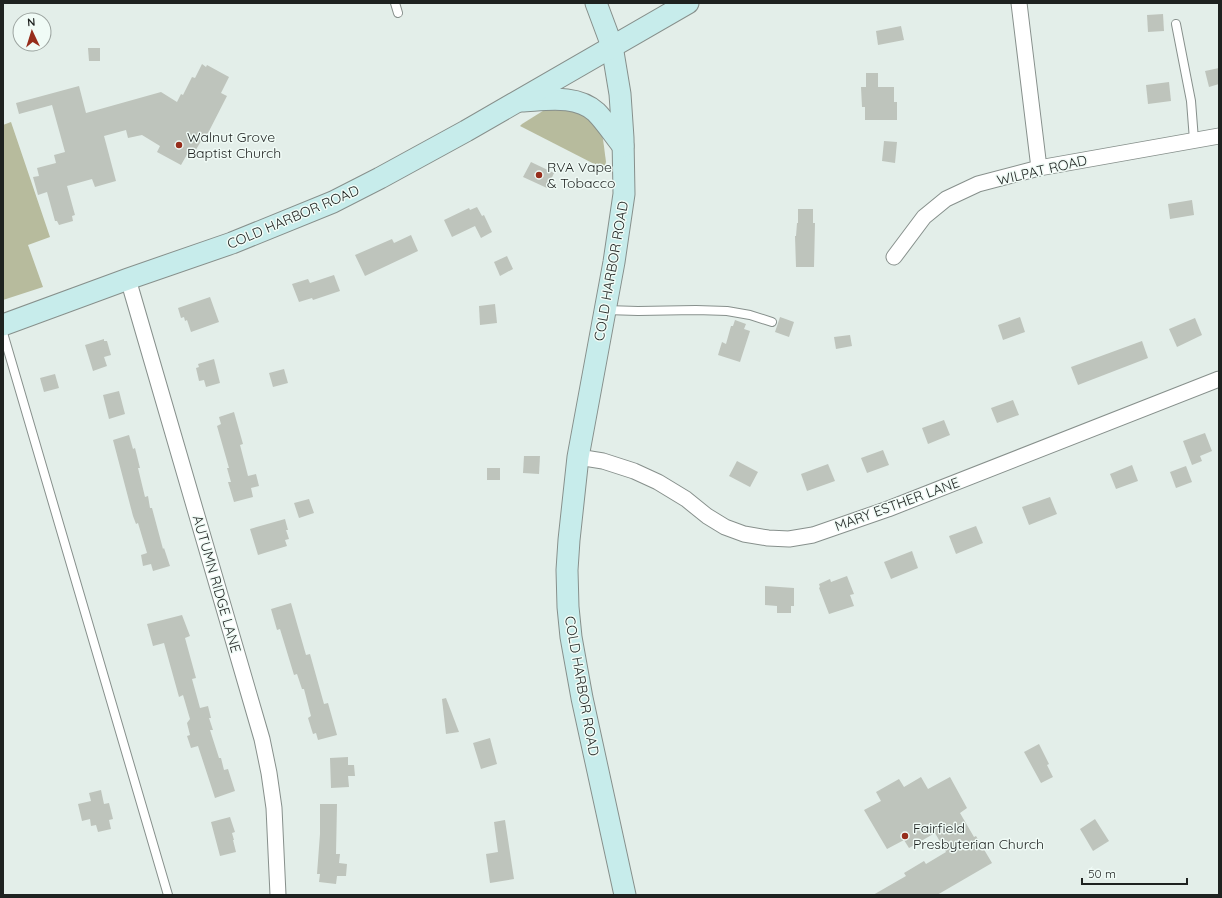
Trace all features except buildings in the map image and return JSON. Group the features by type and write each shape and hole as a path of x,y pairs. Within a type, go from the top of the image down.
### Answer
{"main road":[{"path":"596,3 612,46 688,3"},
{"name":"COLD HARBOR ROAD","path":"3,324 128,279 232,244 333,202 380,178 518,101 612,46 620,94 623,146 623,202 578,457 567,570 568,607 571,637 582,698 625,895"},
{"path":"518,101 558,99 580,103 596,112 623,146"}],"street":[{"path":"1019,3 1039,168"},
{"name":"WILPAT ROAD","path":"894,257 924,217 946,199 978,184 1039,168 1219,136"},
{"name":"AUTUMN RIDGE LANE","path":"128,279 262,738 274,808 278,895"},
{"name":"MARY ESTHER LANE","path":"578,457 603,461 634,471 658,482 707,516 744,534 768,538 789,539 813,535 888,509 1219,379"}],"lane":[{"path":"395,3 398,13"},
{"path":"1176,24 1191,101 1194,140"},
{"path":"605,310 727,311 750,315 772,322"},
{"path":"3,333 168,895"}],"green space":[{"path":"546,109 578,110 599,127 603,139 606,162 604,169 520,126"},
{"path":"11,122 50,237 28,245 43,287 3,300 3,125"}],"place":[{"name":"Walnut Grove Baptist Church","path":"179,145"},
{"name":"RVA Vape & Tobacco","path":"539,175"},
{"name":"Fairfield Presbyterian Church","path":"905,836"}]}
